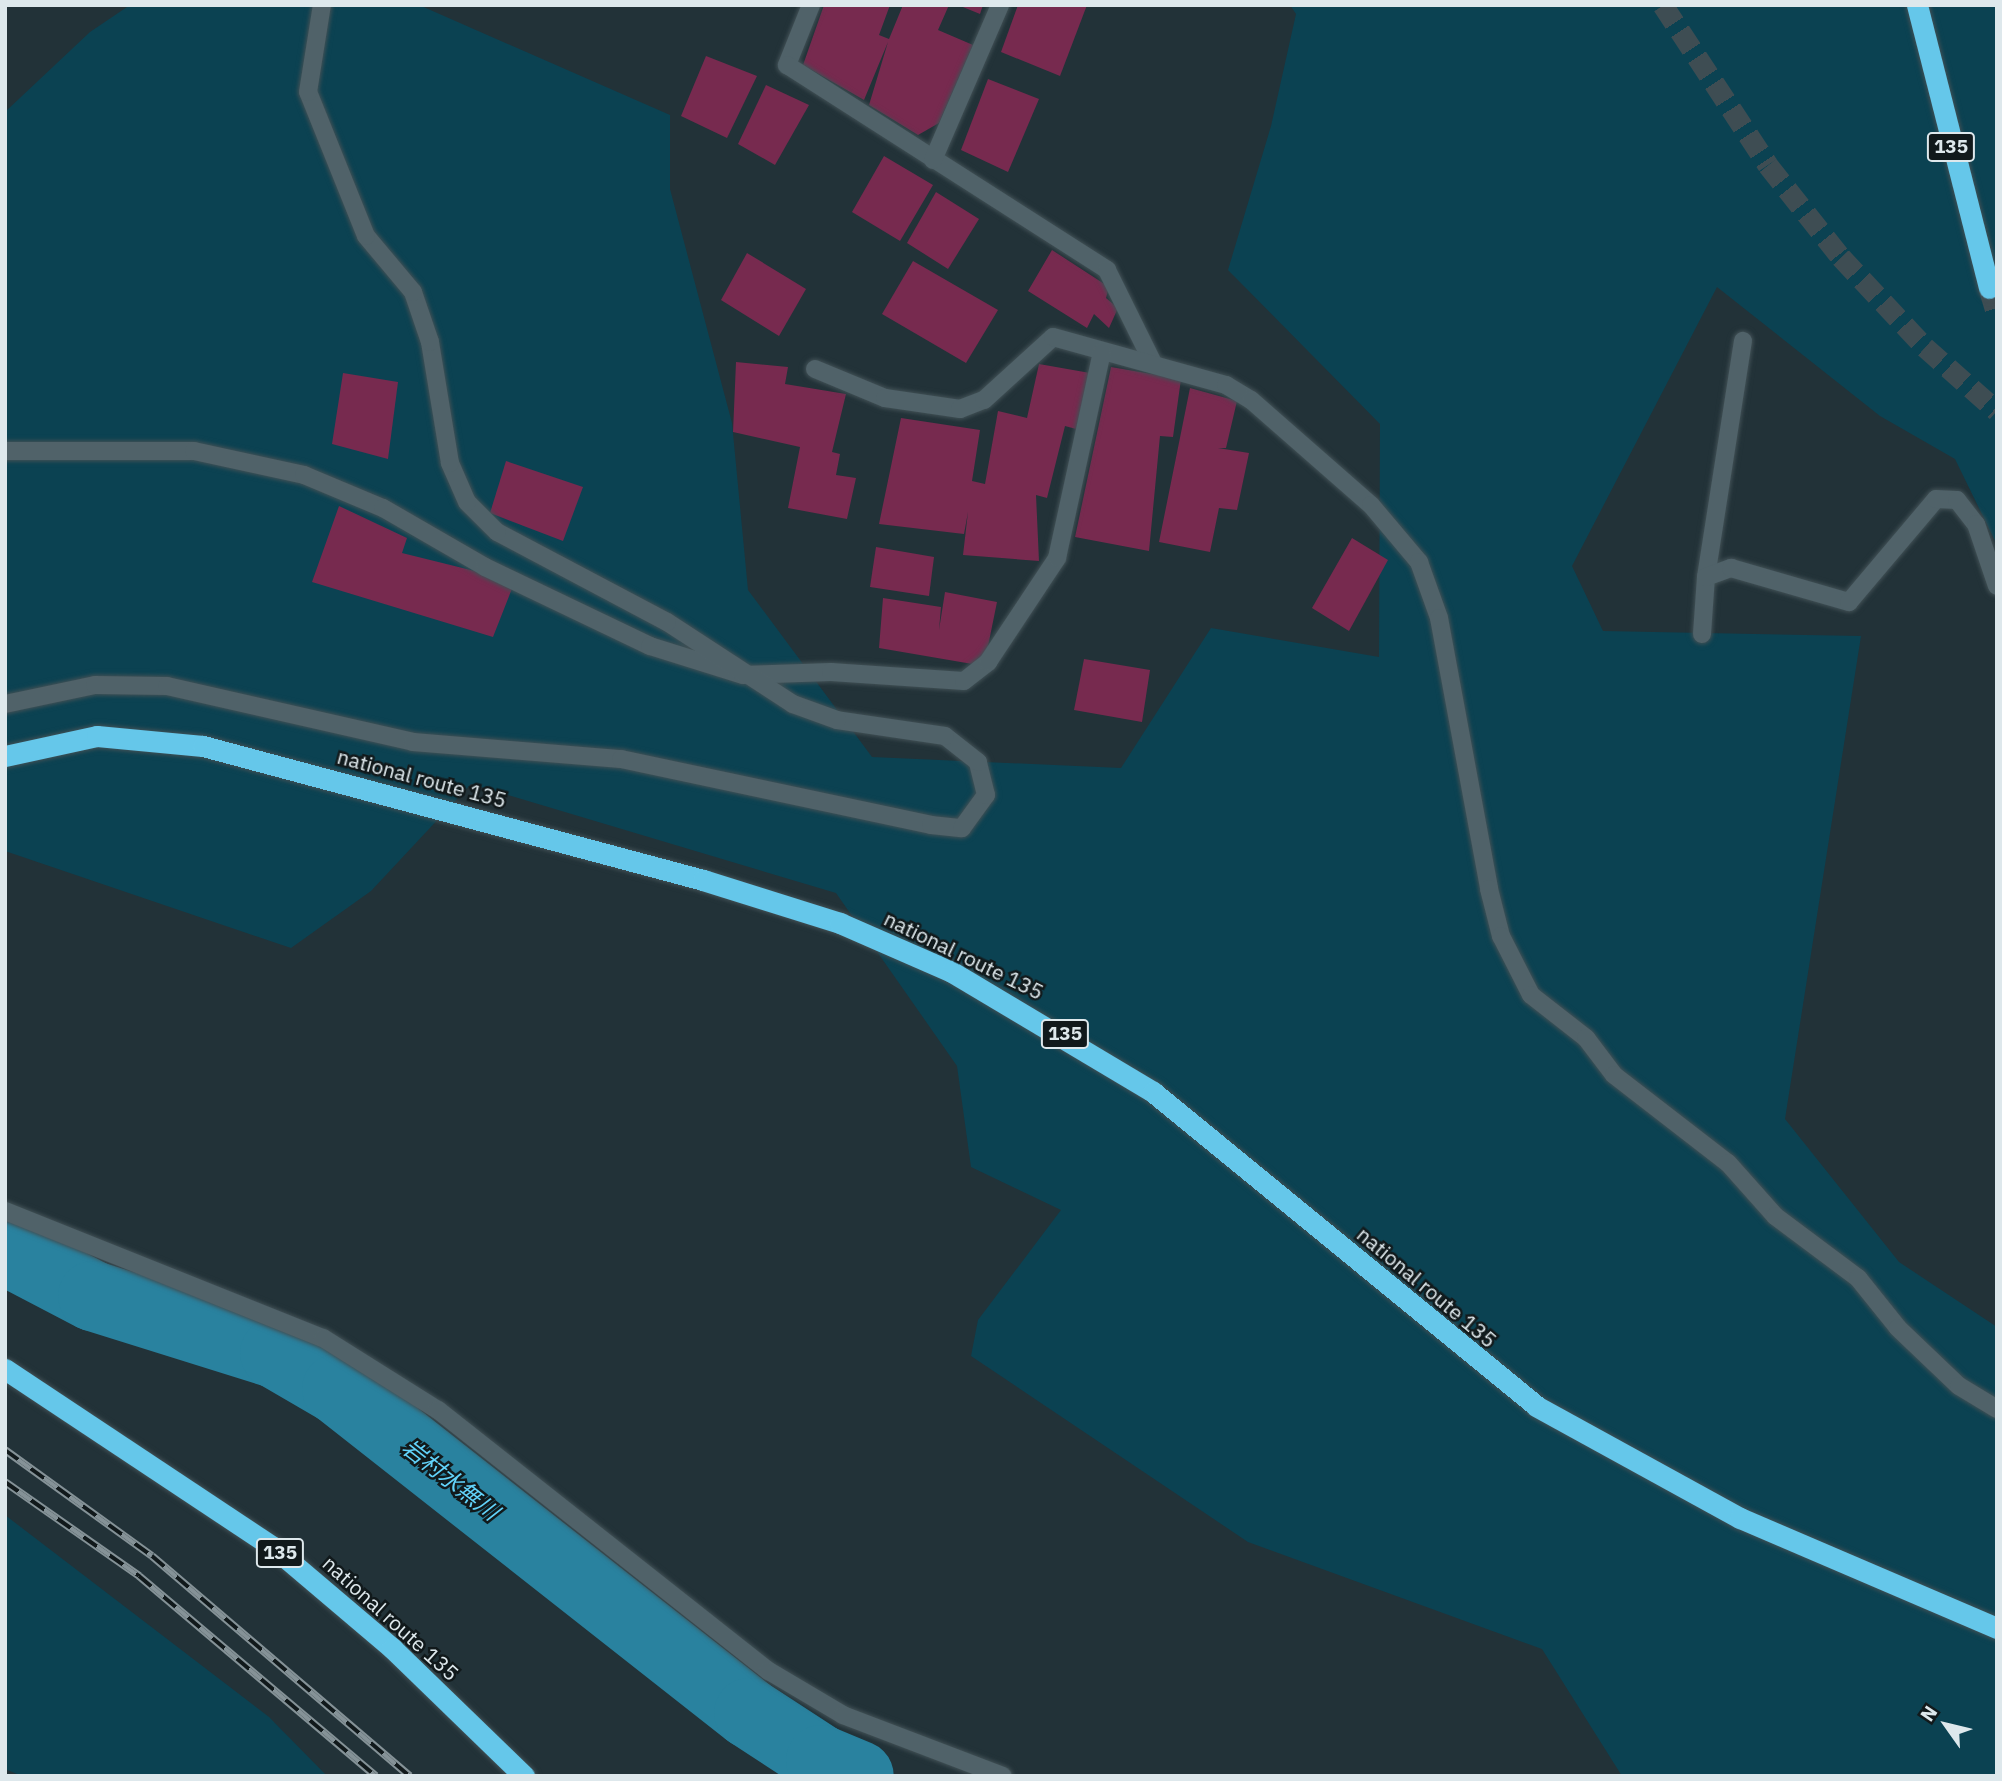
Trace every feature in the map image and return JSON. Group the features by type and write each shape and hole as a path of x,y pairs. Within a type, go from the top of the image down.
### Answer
{"highway":[{"name":"135","path":"1917,5 1989,288"},
{"name":"national route 135","path":"5,756 97,736 203,746 702,880 840,923 952,972 1153,1092 1536,1406 1740,1518 1997,1628"},
{"name":"national route 135","path":"5,1369 304,1572 524,1776"}],"street":[{"path":"322,5 307,92 366,236 412,292 429,342 450,463 467,502 497,532 667,622 743,675 831,672 964,681 988,662 1057,558 1102,352"},
{"path":"811,5 787,65 1107,270 1153,363"},
{"path":"933,160 1000,5"},
{"path":"815,369 885,398 960,409 984,400 1052,337 1153,363 1251,400 1371,505 1419,562 1439,618 1492,901 1531,995 1586,1038 1614,1075 1728,1163 1775,1216 1858,1278 1898,1328 1959,1386 1997,1409"},
{"path":"1702,634 1706,577 1743,341"},
{"path":"5,451 194,451 304,475 383,508 485,567 650,646 743,675 838,720 945,736 978,762 985,780 977,814 962,828 931,825 621,758 413,742 167,686 95,685 5,704"},
{"path":"1706,577 1731,568 1849,601 1936,499 1958,500 1976,524 1997,586"},
{"path":"5,1211 323,1338 438,1410 769,1671 843,1715 1003,1776"}],"shaded area":[{"path":"130,5 419,5 670,115 670,189 732,423 748,590 872,757 1121,768 1211,628 1379,657 1380,424 1228,270 1271,126 1296,14 1290,5 1997,5 1997,545 1955,459 1880,416 1717,287 1572,566 1603,631 1861,636 1785,1119 1899,1262 1997,1327 1997,1776 1622,1776 1542,1649 1248,1542 971,1356 978,1320 1061,1210 971,1167 957,1066 836,893 471,784 371,891 291,948 5,851 5,112 90,32"},
{"path":"5,1515 269,1717 327,1776 22,1776 5,1769"}],"building":[{"path":"824,5 890,5 879,35 889,39 903,5 949,5 938,30 973,45 939,123 918,135 869,105 888,42 864,100 803,65"},
{"path":"958,5 983,5 980,14"},
{"path":"1018,5 1087,5 1060,76 1001,52"},
{"path":"706,56 757,76 727,138 681,116"},
{"path":"988,79 1039,99 1008,172 961,150"},
{"path":"766,85 809,105 775,165 738,144"},
{"path":"884,156 933,185 900,241 852,212"},
{"path":"936,192 979,219 948,269 907,243"},
{"path":"1052,250 1109,287 1106,298 1118,308 1109,328 1094,314 1087,328 1028,291"},
{"path":"747,253 806,289 779,336 721,300"},
{"path":"913,261 998,310 966,363 882,314"},
{"path":"736,362 788,367 785,384 846,394 832,452 840,454 836,475 856,478 847,519 788,508 800,447 733,432"},
{"path":"1039,364 1090,373 1076,429 1065,426 1047,498 1036,495 1039,561 963,555 968,512 964,534 879,524 901,418 980,430 972,481 985,484 998,411 1027,418"},
{"path":"1111,367 1181,379 1173,437 1160,436 1149,551 1075,537"},
{"path":"343,373 398,382 388,459 332,444"},
{"path":"1190,388 1237,401 1226,448 1218,448 1249,453 1237,510 1219,508 1210,552 1159,542"},
{"path":"506,461 583,487 563,541 490,513"},
{"path":"339,506 407,538 402,553 515,581 493,637 312,582"},
{"path":"1352,538 1388,560 1349,631 1312,608"},
{"path":"876,547 934,557 929,596 870,587"},
{"path":"945,592 997,602 984,666 879,648 883,598 941,607 939,630"},
{"path":"1084,659 1150,670 1142,722 1074,710"}],"waterway":[{"name":"岩村水無川","path":"5,1250 93,1296 275,1353 337,1389 749,1713 821,1760 859,1776"}],"tunnel":[{"path":"1663,5 1768,165 1841,257 1925,347 1997,411"},
{"path":"1989,288 1997,314"}],"railway":[{"path":"5,1450 152,1556 410,1776"},
{"path":"5,1482 139,1576 376,1776"}]}
